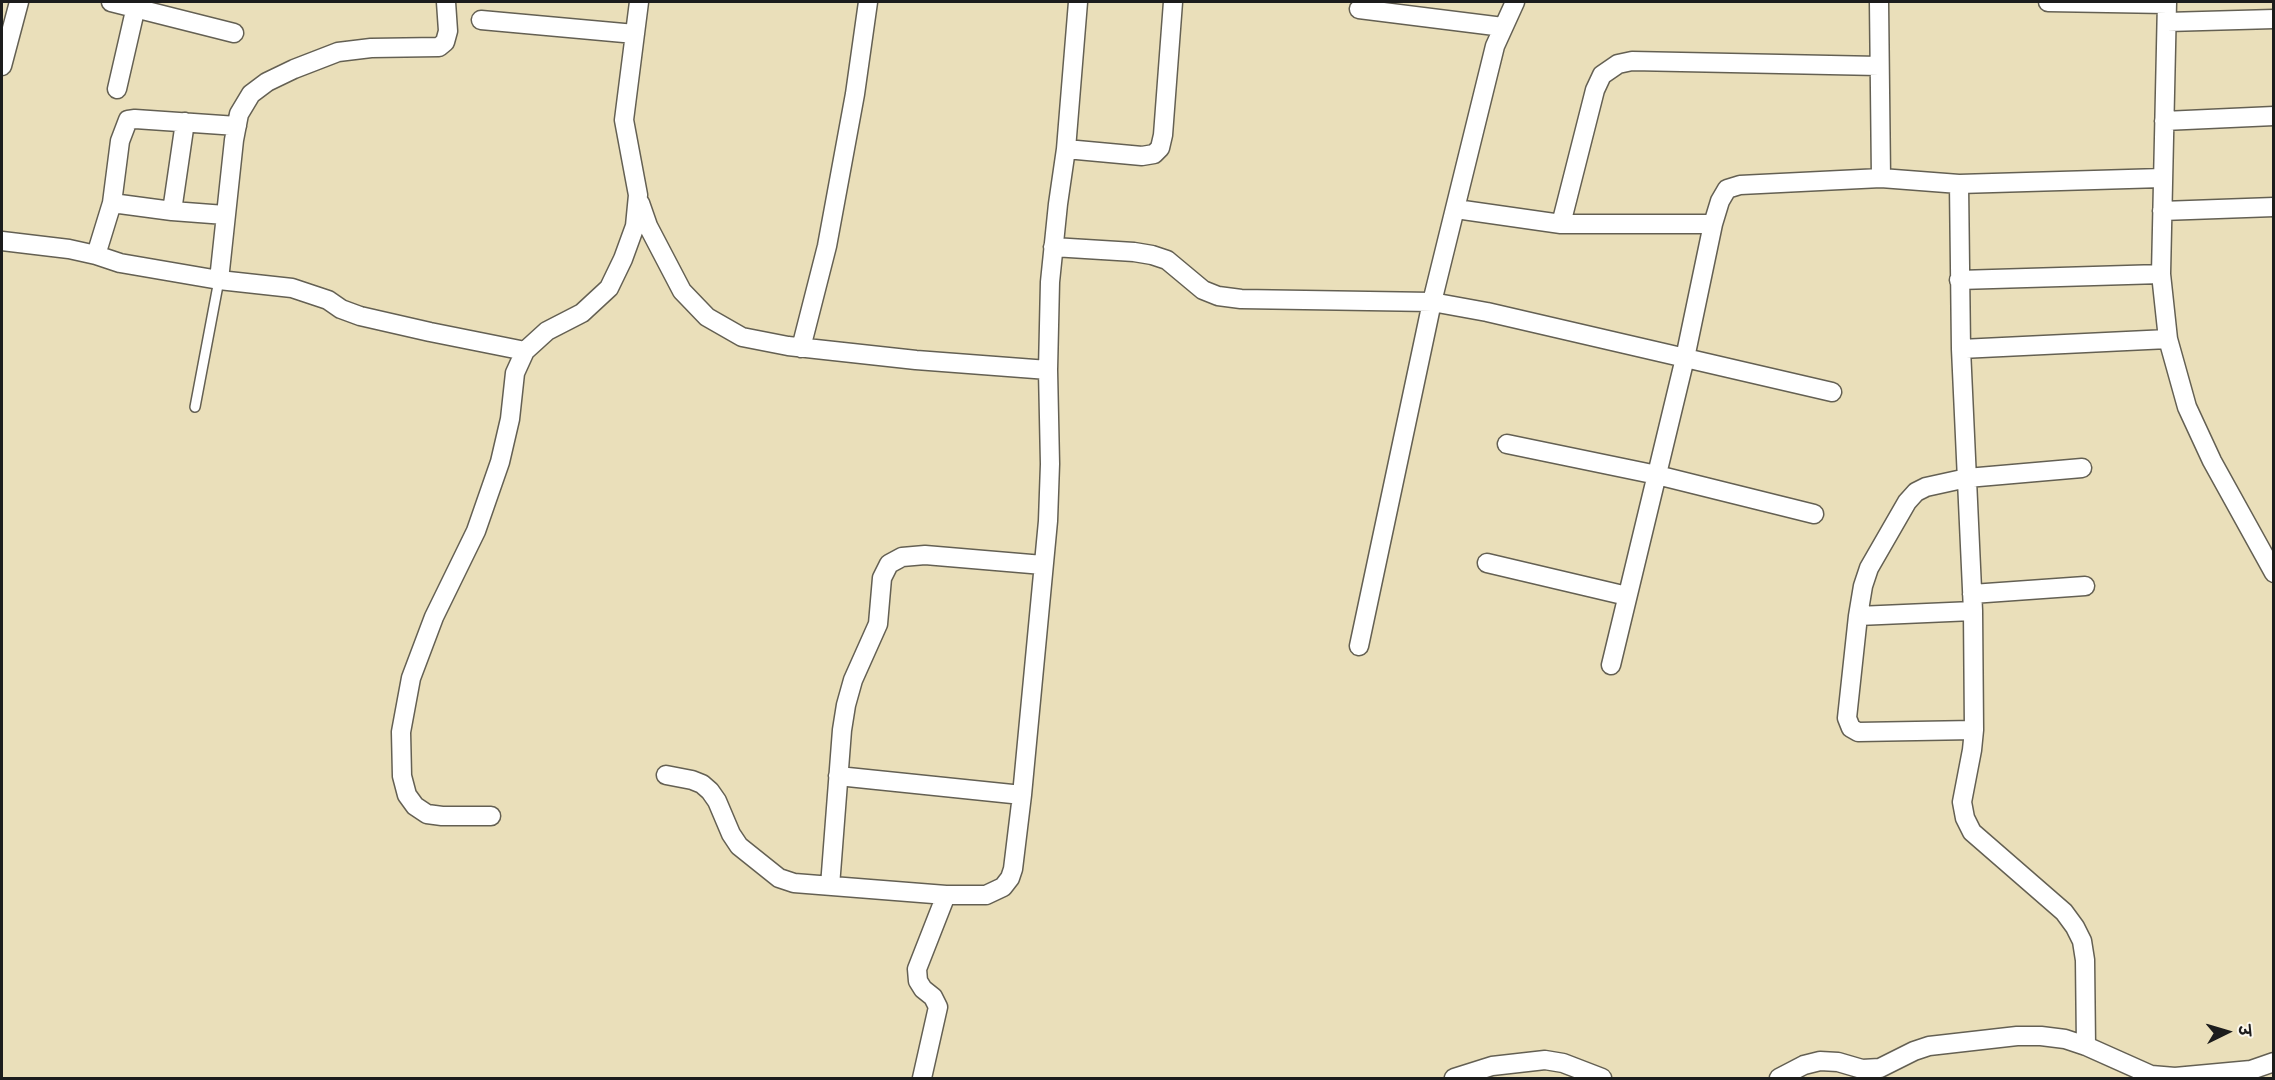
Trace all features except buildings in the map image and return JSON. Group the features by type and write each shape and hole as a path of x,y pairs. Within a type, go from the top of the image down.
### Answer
{"street":[{"path":"2,66 19,2"},
{"path":"111,2 136,4 234,33"},
{"path":"219,280 225,215 239,114 251,94 267,82 314,60 338,52 360,49 439,47 445,42 448,31 446,2"},
{"path":"639,2 624,120 638,195 648,226 682,291 707,317 742,337 801,348 1048,370"},
{"path":"801,348 827,246 855,94 868,2"},
{"path":"666,775 702,784 717,801 731,834 739,846 779,878 794,883 946,895 986,895 1003,887 1010,878 1022,795 1048,521 1050,282 1066,149 1078,2"},
{"path":"1066,149 1143,156 1154,154 1160,148 1163,135 1173,2"},
{"path":"1359,646 1432,302 1495,46 1515,2"},
{"path":"1879,2 1881,178"},
{"path":"2048,2 2167,9 2274,19"},
{"path":"117,89 136,4"},
{"path":"1359,9 1503,27"},
{"path":"2167,9 2161,274 2168,339 2187,407 2212,461 2274,573"},
{"path":"481,20 635,34"},
{"path":"1561,224 1595,90 1602,75 1618,64 1632,61 1879,66"},
{"path":"2164,121 2274,117"},
{"path":"96,255 112,203 120,141 128,120 135,118 237,126"},
{"path":"172,212 184,122"},
{"path":"1611,665 1685,358 1713,224 1720,201 1727,189 1740,185 1881,178 1959,184 2162,178"},
{"path":"1959,184 1959,280 1972,603 1974,730 1962,802 1965,818 1972,832 2064,912 2076,927 2082,941 2085,960 2086,1046"},
{"path":"491,816 427,814 415,806 407,795 402,776 401,732 411,678 434,616 476,531 500,462 510,418 515,373 525,351 548,331 582,313 609,288 635,226 638,195"},
{"path":"112,203 172,212 225,215"},
{"path":"2162,211 2274,207"},
{"path":"1456,209 1561,224 1713,224"},
{"path":"2,240 69,249 120,263 219,280 292,288 328,300 341,309 360,316 525,351"},
{"path":"1053,247 1152,255 1167,260 1203,290 1218,296 1241,299 1432,302 1487,312 1832,392"},
{"path":"1959,280 2161,274"},
{"path":"1961,349 2168,339"},
{"path":"1507,444 1657,475 1814,514"},
{"path":"1974,730 1858,732 1851,728 1846,718 1858,616 1863,586 1869,568 1907,502 1916,492 1926,487 1967,478 2082,468"},
{"path":"830,886 846,705 853,680 878,624 882,578 889,564 902,557 925,555 1042,566"},
{"path":"1487,563 1627,596"},
{"path":"1858,616 1972,603 2085,586"},
{"path":"838,776 1022,795"},
{"path":"922,1078 938,1007 933,997 923,989 918,981 917,969 946,895"},
{"path":"1779,1078 1804,1065 1820,1061 1838,1062 1862,1069 1880,1068 1929,1046 2017,1036 2057,1038 2086,1046 2151,1075 2175,1077 2225,1074 2252,1071 2272,1065"},
{"path":"1454,1078 1492,1066 1545,1060 1563,1063 1602,1078"}],"lane":[{"path":"195,407 219,280"}]}
